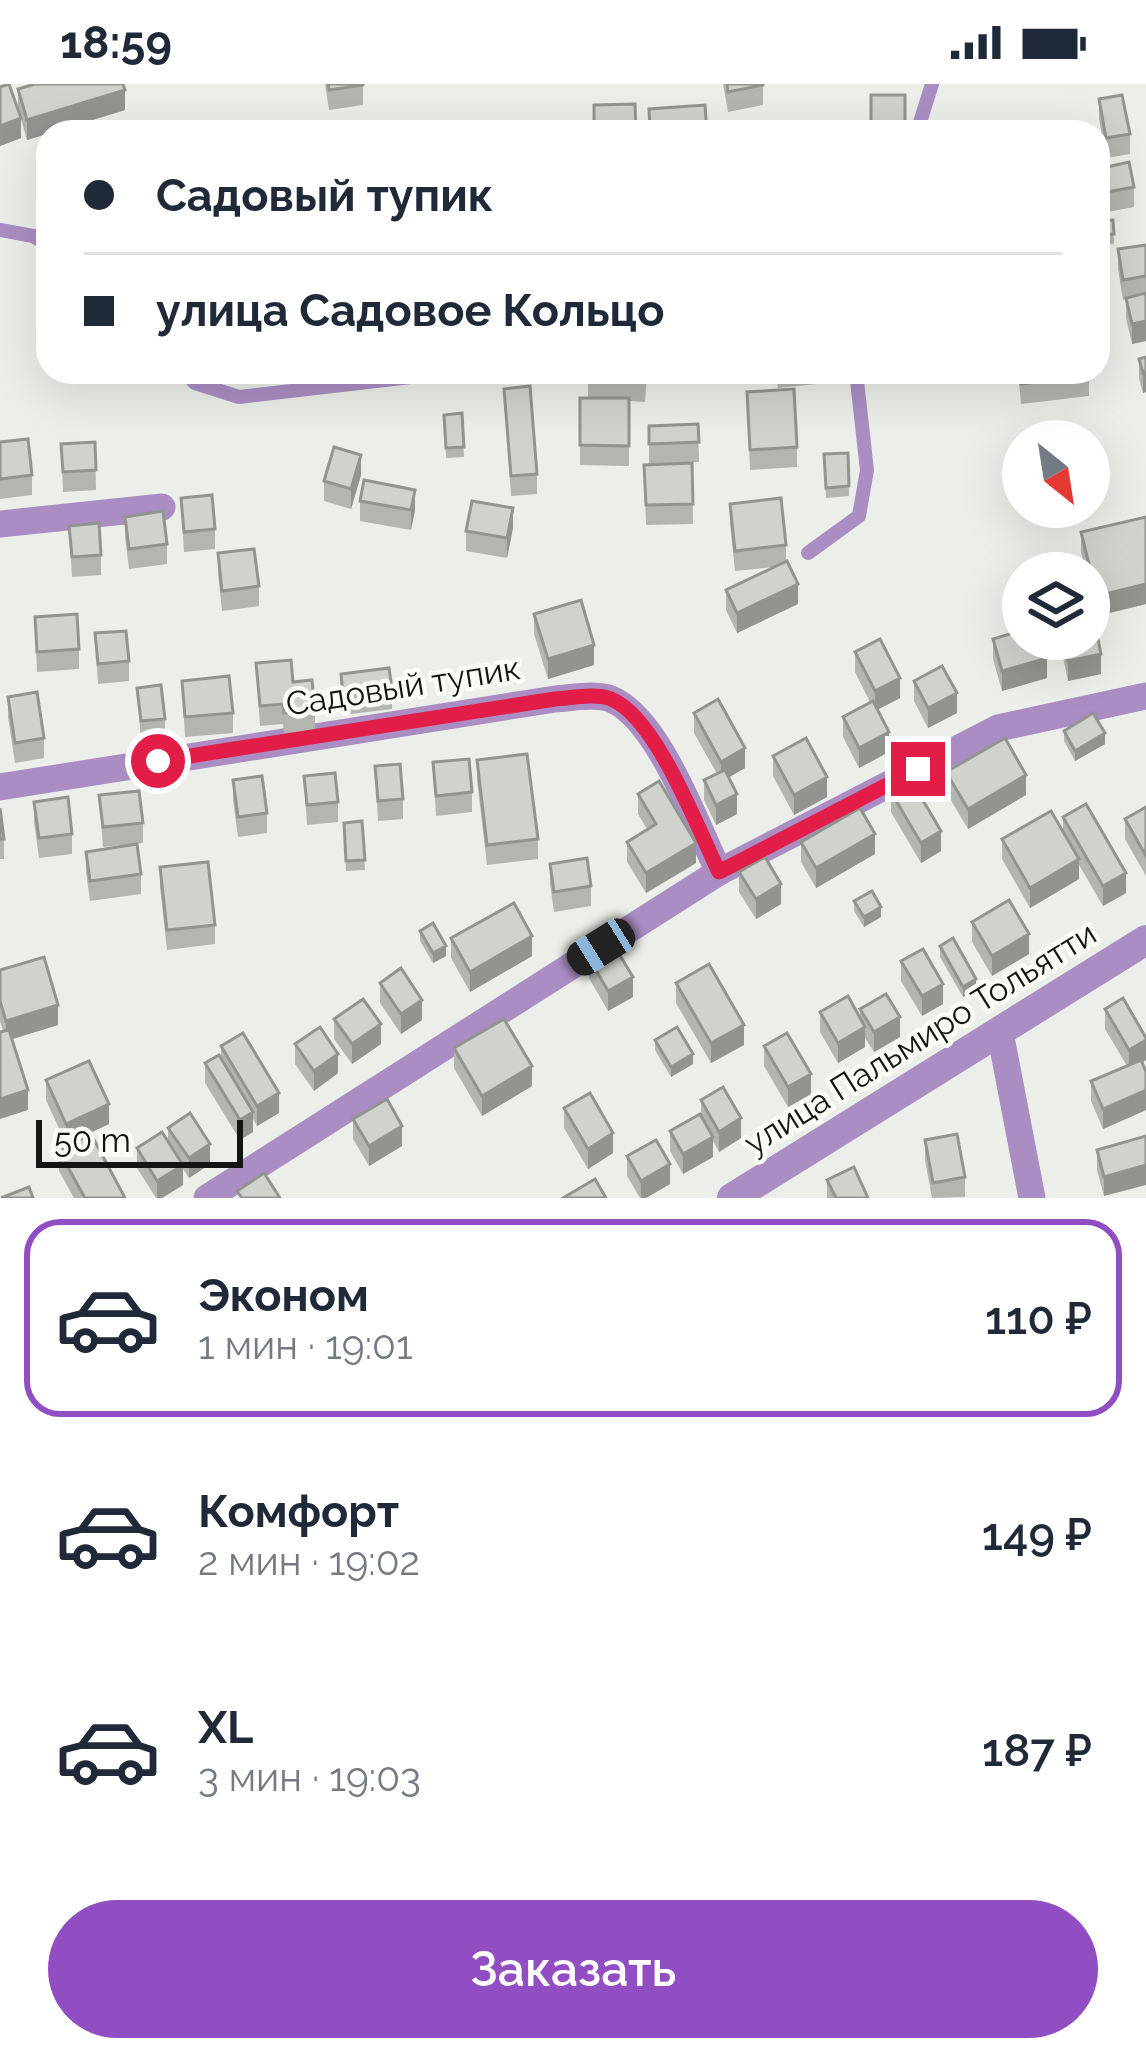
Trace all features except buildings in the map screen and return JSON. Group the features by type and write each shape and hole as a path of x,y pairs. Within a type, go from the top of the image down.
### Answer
{"street":[{"path":"0,524 162,507"},
{"name":"Садовый тупик","path":"0,787 555,699 605,696 632,710 654,740 719,872"},
{"path":"207,1198 719,872 998,728 1146,696"},
{"name":"улица Пальмиро Тольятти","path":"732,1198 1146,940"},
{"path":"1000,1032 1032,1198"}],"lane":[{"path":"921,120 932,84"},
{"path":"0,230 36,237"},
{"path":"201,384 239,397 351,384"},
{"path":"808,554 859,516 867,470 857,384"}],"route":[{"path":"158,761 555,699 605,696 632,710 654,740 719,872 918,769"}]}
